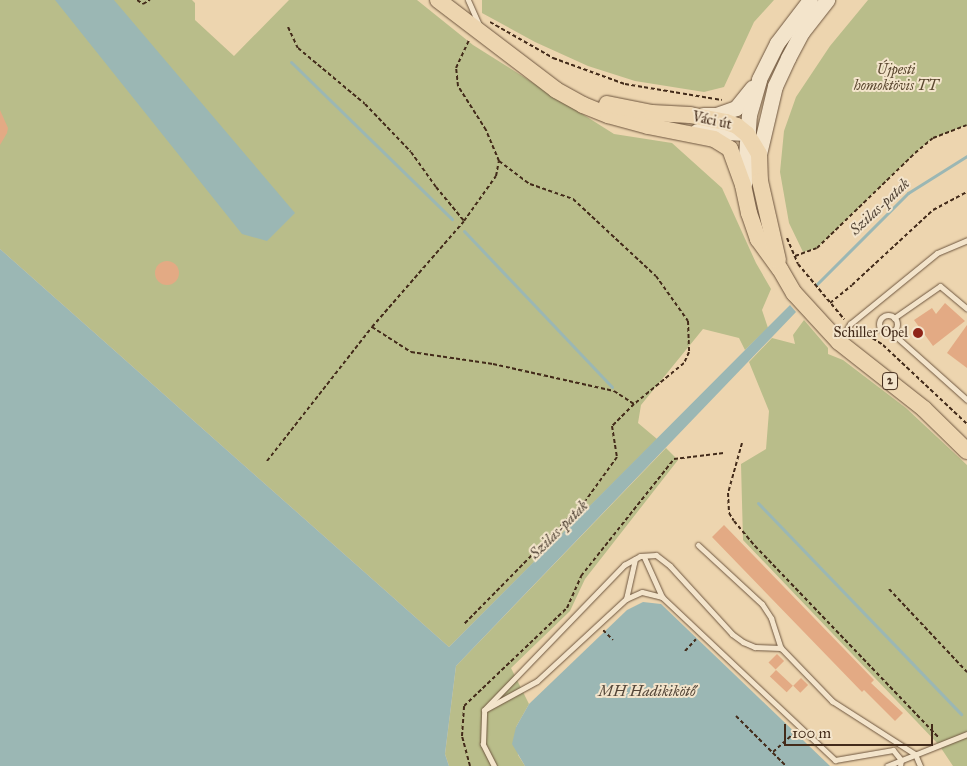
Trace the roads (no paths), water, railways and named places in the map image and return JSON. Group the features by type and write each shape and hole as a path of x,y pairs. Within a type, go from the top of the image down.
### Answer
{"main road":[{"name":"Váci út","path":"438,0 556,90 591,109 648,126 714,139 730,149 744,185 758,239 794,292 811,313 840,342 924,409 967,451"},
{"path":"690,115 716,115 741,105 759,79 777,43 810,0"},
{"path":"759,154 775,86 802,32 827,0"},
{"name":"Váci út","path":"540,76 586,97 614,106 652,113 690,115 726,122 737,126 747,134 759,154 760,181 780,269"},
{"path":"744,185 747,134 759,79"},
{"path":"683,132 747,134 766,119"}],"lane":[{"path":"468,0 480,33"},
{"path":"840,342 850,324 937,254 967,240"},
{"path":"894,318 940,286 967,309"},
{"path":"894,318 886,315 881,318 879,323 883,331 891,332 967,400"},
{"path":"891,332 896,326 894,318"},
{"path":"698,545 762,604 771,618 781,648 832,701 915,754 920,766"},
{"path":"494,766 483,744 484,710 624,565 635,559 656,555 670,566 732,634 743,642 755,647 781,648"},
{"path":"644,556 662,597 836,760 893,750 901,763"},
{"path":"626,599 635,559"},
{"path":"484,710 537,681 626,599 642,592 662,597"},
{"path":"887,766 901,763 915,754 967,734"}],"water":[{"path":"55,0 114,0 295,213 267,241 242,234"},
{"path":"0,249 449,647 790,305 796,312 456,666 445,754 449,766 0,766"},
{"name":"MH Hadikikötő","path":"643,602 661,604 830,766 525,766 512,744 516,727 529,704 627,610"}],"waterway":[{"path":"291,62 452,219"},
{"name":"Szilas-patak","path":"817,284 908,193 967,156"},
{"path":"464,231 612,387"},
{"path":"758,503 961,714"}],"place":[{"name":"Schiller Opel","path":"918,333"}],"park label":[{"name":"Újpesti homoktövis TT","path":"896,78"}]}
